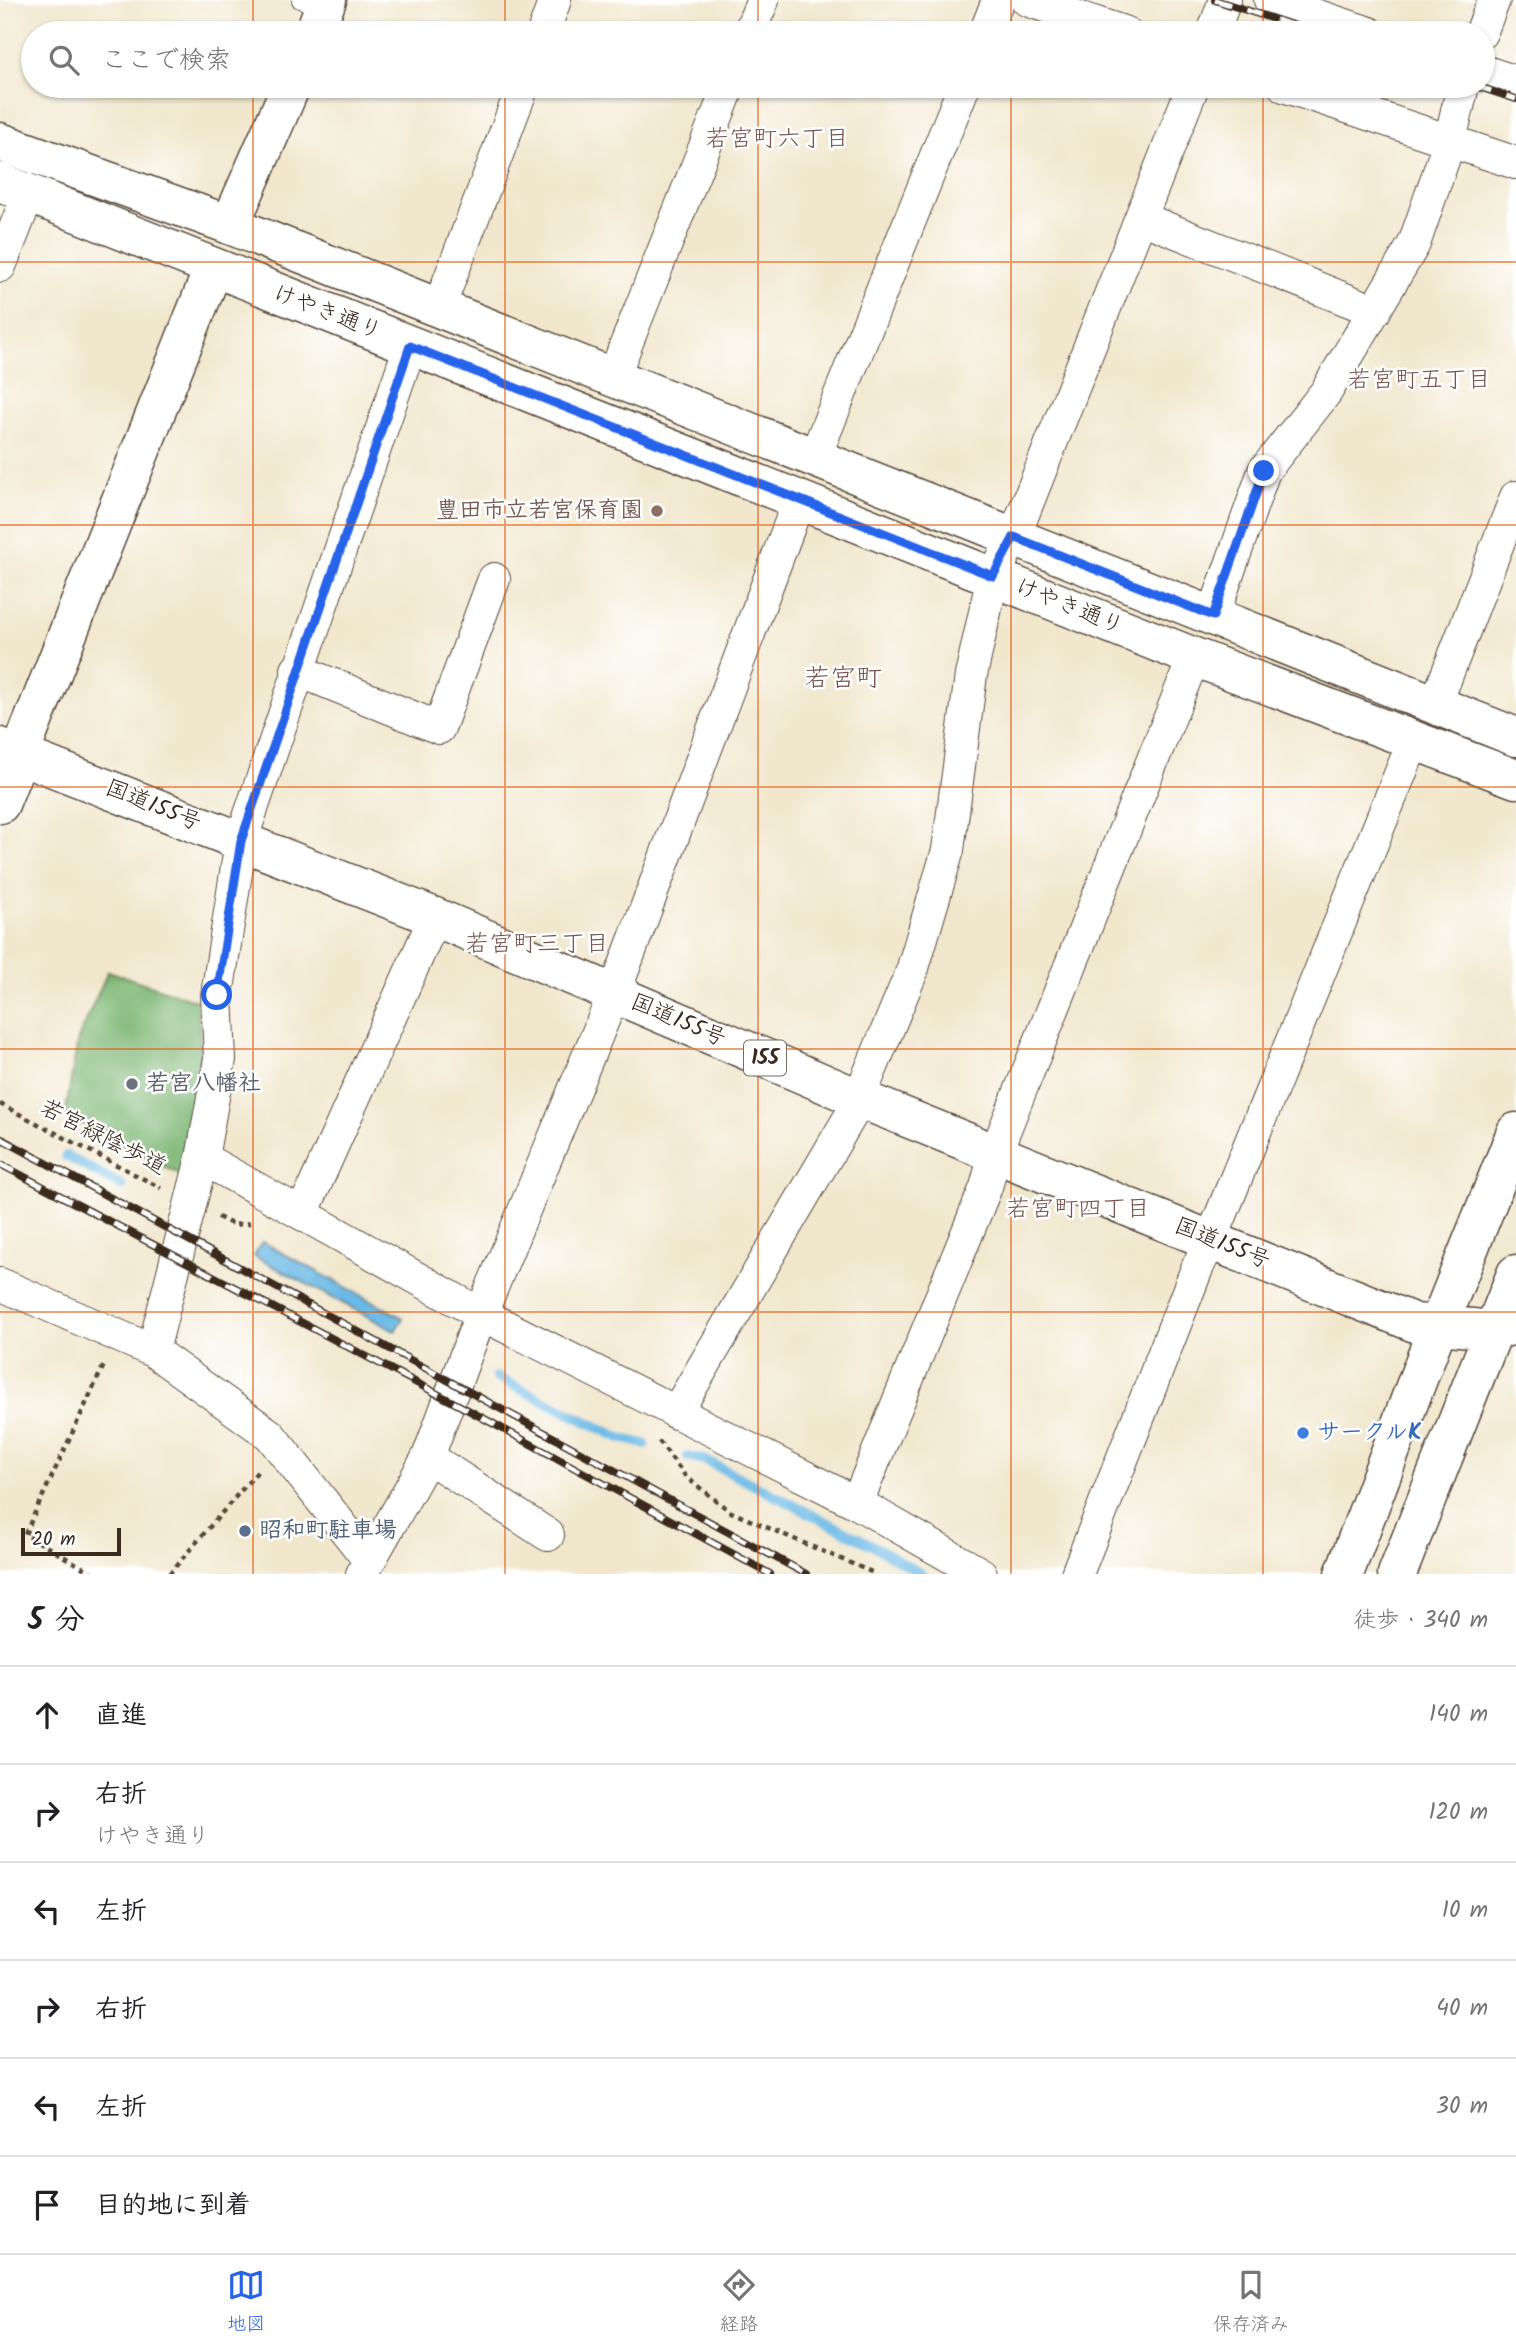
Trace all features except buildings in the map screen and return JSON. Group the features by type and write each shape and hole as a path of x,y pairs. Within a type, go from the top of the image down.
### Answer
{"main road":[{"path":"230,225 286,98"},
{"path":"0,142 230,225 612,380 1436,703 1516,737"},
{"name":"けやき通り","path":"14,188 1194,657 1516,779"},
{"path":"0,804 10,751 213,268"},
{"name":"国道155号","path":"10,751 435,917 858,1098 1415,1323 1506,1328"},
{"path":"1345,1574 1438,1326 1516,1132"},
{"path":"1397,1574 1506,1328 1516,1274"}],"street":[{"path":"547,21 555,0"},
{"path":"755,21 763,0"},
{"path":"990,21 998,0"},
{"path":"1027,0 1090,21"},
{"path":"1217,21 1225,0"},
{"path":"1270,0 1333,21"},
{"path":"1486,21 1494,0"},
{"path":"1495,75 1516,82"},
{"path":"438,310 518,98"},
{"path":"612,380 724,98"},
{"path":"814,459 959,98"},
{"path":"676,1413 858,1098 912,971 948,850 971,675 993,576 1014,537 1188,98"},
{"path":"1321,98 1516,163"},
{"path":"1213,616 1264,471 1326,392 1414,244 1450,140 1460,98"},
{"path":"0,266 14,188"},
{"path":"1141,218 1375,311"},
{"path":"213,268 230,225"},
{"path":"153,1351 202,1158 220,1059 217,995 241,841 297,670 410,346"},
{"path":"1436,703 1516,497"},
{"path":"0,1284 153,1351 270,1434 365,1567 428,1457 481,1314 614,994 799,500"},
{"path":"297,670 439,728 494,579"},
{"path":"857,1503 986,1186 995,1154 1194,657"},
{"path":"1077,1574 1198,1266 1212,1240 1414,740"},
{"path":"302,1214 435,917"},
{"path":"202,1158 481,1314 857,1503 981,1574"},
{"path":"428,1457 548,1535"}],"path":[{"name":"若宮緑陰歩道","path":"0,1104 190,1203"},
{"path":"94,1574 25,1534 118,1335"},
{"path":"169,1574 279,1446"}],"green space":[{"name":"若宮八幡社","path":"108,971 197,1001 201,1049 182,1176 65,1115 78,1039"}],"water":[{"path":"262,1242 403,1318 395,1331 254,1256"}],"waterway":[{"path":"66,1156 122,1186"},
{"path":"496,1377 620,1438 645,1444"},
{"path":"688,1456 707,1461 872,1545 922,1574"}],"railway":[{"path":"1215,0 1280,21"},
{"path":"1495,92 1516,99"},
{"path":"0,1138 806,1574"},
{"path":"0,1164 470,1411 770,1574"}],"place":[{"name":"豊田市立若宮保育園","path":"657,511"},
{"name":"若宮八幡社","path":"132,1084"},
{"name":"サークルK","path":"1303,1433"},
{"name":"昭和町駐車場","path":"245,1531"}],"district":[{"name":"若宮町六丁目","path":"777,139"},
{"name":"若宮町五丁目","path":"1419,380"},
{"name":"若宮町","path":"843,679"},
{"name":"若宮町三丁目","path":"537,944"},
{"name":"若宮町四丁目","path":"1078,1209"}],"route":[{"path":"217,995 241,841 297,670 410,346 993,576 1014,537 1213,616 1264,471"}]}
